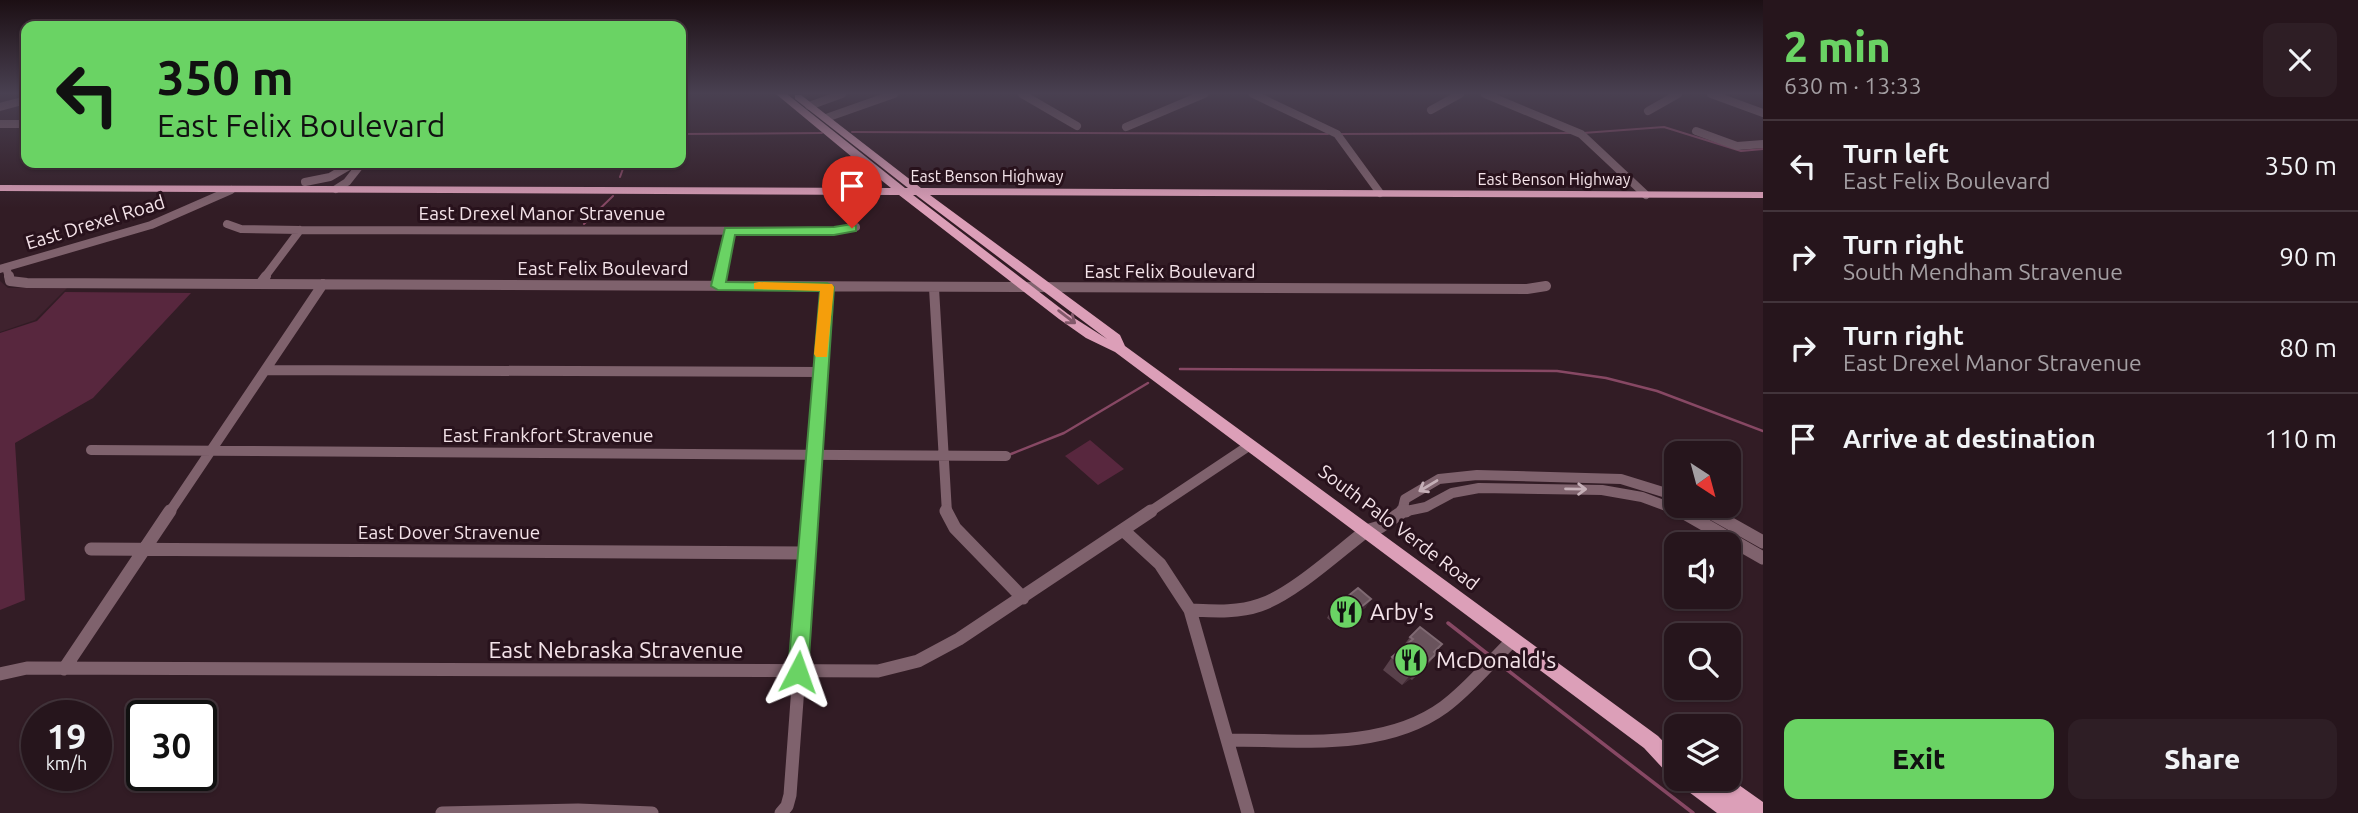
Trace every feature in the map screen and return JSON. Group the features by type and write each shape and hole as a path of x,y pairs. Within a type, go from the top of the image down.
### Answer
{"main road":[{"name":"South Palo Verde Road","path":"827,132 863,161 953,219 1115,338 1120,349"},
{"name":"South Palo Verde Road","path":"842,132 904,187 1028,288 1103,343 1120,349 1651,742 1664,749"},
{"path":"825,183 862,178 867,169 863,161"},
{"name":"East Benson Highway","path":"0,181 825,183 974,191 1176,188"},
{"path":"61,188 55,186 75,181"},
{"name":"East Benson Highway","path":"1642,191 1763,187"},
{"name":"East Benson Highway","path":"0,188 1176,188 1642,191 1763,195"},
{"path":"953,219 943,205 945,199 974,191"},
{"name":"South Palo Verde Road","path":"1651,742 1664,756"},
{"path":"1711,791 1748,810"},
{"path":"1727,791 1748,810"}],"street":[{"path":"1333,132 1337,134 1377,189"},
{"path":"1576,132 1642,191"},
{"path":"1699,132 1734,145 1763,144"},
{"path":"305,182 330,177 345,168"},
{"path":"336,189 347,182 358,168"},
{"path":"199,204 200,189"},
{"name":"East Drexel Road","path":"3,268 171,218 217,192 236,189"},
{"name":"East Drexel Manor Stravenue","path":"228,224 242,229 300,230 834,231 856,227"},
{"path":"260,284 300,230"},
{"path":"718,286 729,231"},
{"name":"East Felix Boulevard","path":"3,268 8,279 19,283 934,288 1527,289 1546,286"},
{"path":"64,668 323,284"},
{"path":"782,812 790,794 827,287"},
{"path":"934,288 945,510 955,528 1023,598"},
{"path":"265,370 821,372"},
{"name":"East Nebraska Stravenue","path":"0,674 27,668 861,673 905,665 944,648 1023,598 1250,445"},
{"name":"East Frankfort Stravenue","path":"91,450 1006,456"},
{"path":"1402,512 1405,499 1439,479 1494,475 1587,476 1621,479 1664,492"},
{"path":"1494,475 1508,488"},
{"path":"1190,610 1229,611 1258,606 1277,598 1366,531 1380,527 1402,512 1426,508 1452,493 1479,488 1602,490 1642,497 1683,512 1720,532"},
{"path":"1720,518 1763,542"},
{"path":"1124,530 1160,564 1190,610 1248,813"},
{"path":"1741,536 1745,532"},
{"path":"1741,544 1763,558"},
{"name":"East Dover Stravenue","path":"91,549 807,552"},
{"path":"1229,740 1340,738 1407,726 1432,716 1513,640"},
{"path":"442,813 578,810 652,813"}],"shaded area":[{"path":"0,281 8,288 68,287 35,320 0,332"},
{"path":"65,292 191,293 93,398 15,443 25,600 0,610 0,333 37,321"},
{"path":"1090,440 1124,469 1098,485 1065,456"}],"building":[{"path":"1358,588 1371,599 1345,620 1332,609"},
{"path":"1420,627 1442,644 1434,652 1436,654 1412,673 1392,657 1413,639 1410,637"}],"waterway":[{"path":"852,132 1328,134"},
{"path":"1583,133 1597,132"},
{"path":"1680,132 1741,151 1763,149"},
{"path":"686,134 822,133"},
{"path":"1338,134 1570,133"},
{"path":"620,177 623,168"},
{"path":"584,224 613,196"},
{"path":"1180,369 1557,371 1606,378 1657,391 1763,431"},
{"path":"1011,454 1064,433 1148,383"},
{"path":"1448,623 1489,655"},
{"path":"1497,662 1693,813"}],"slow traffic":[{"path":"759,286 827,287 822,354"}],"place":[{"name":"Arby's","path":"1346,612"},
{"name":"McDonald's","path":"1411,660"}],"route":[{"path":"798,672 827,287 718,286 729,231 834,231 852,228"}]}
